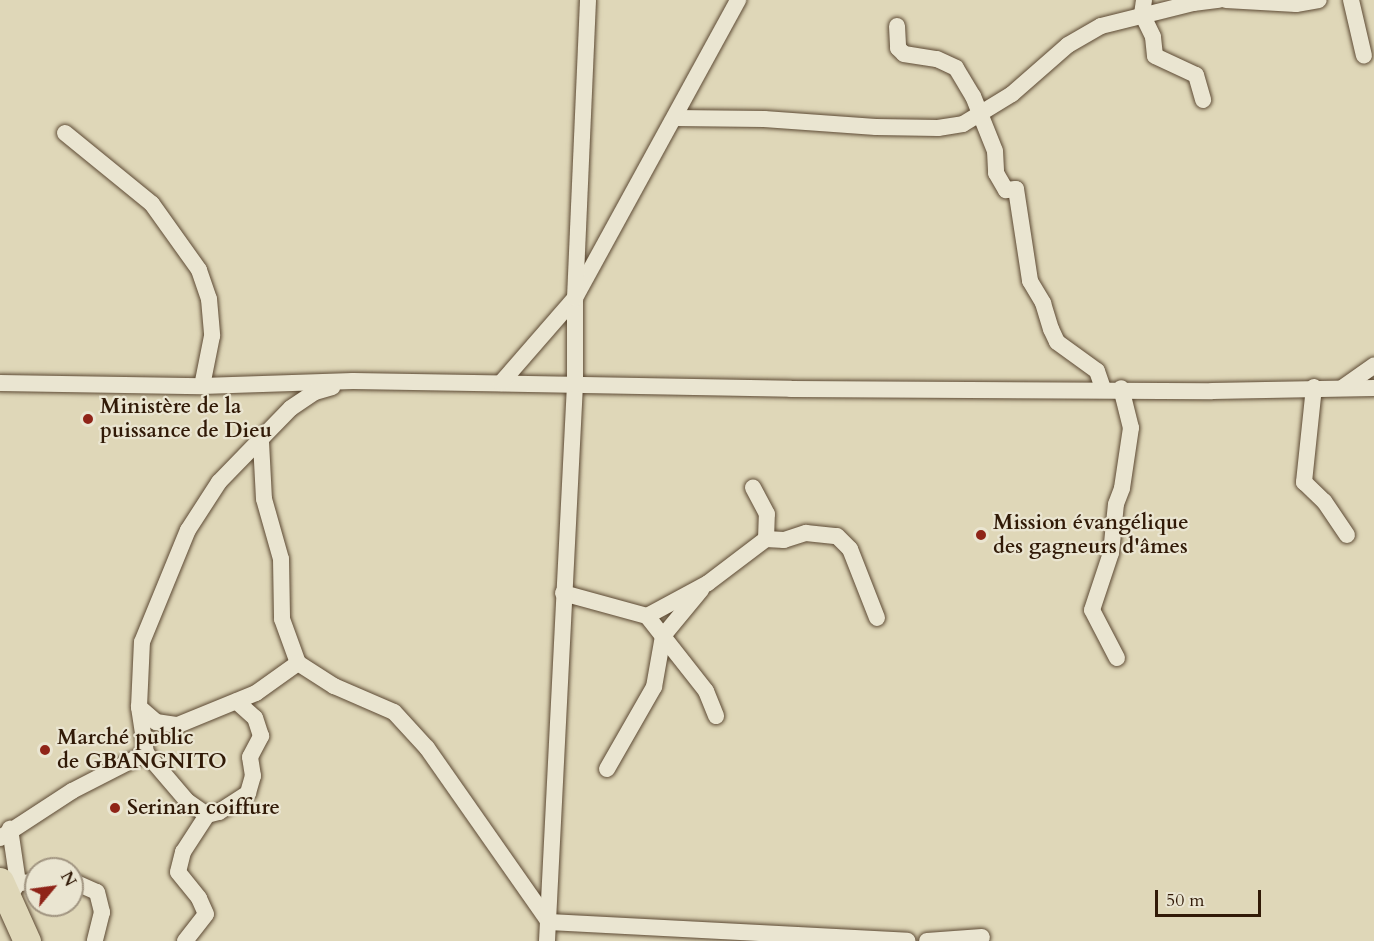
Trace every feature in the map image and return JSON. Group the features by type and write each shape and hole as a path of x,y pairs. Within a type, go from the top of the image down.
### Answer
{"main road":[{"path":"8,887 27,941"},
{"path":"0,924 7,941"}],"street":[{"path":"547,941 575,384 574,298 588,0"},
{"path":"501,383 574,298 738,0"},
{"path":"675,118 939,128 963,124 1039,73 1068,45 1101,26 1143,7 1219,0"},
{"path":"1226,0 1296,4 1319,0"},
{"path":"1351,0 1364,56"},
{"path":"1143,7 1153,37 1155,56 1196,75 1203,100"},
{"path":"897,26 898,48 904,54 937,59 956,68 980,114 995,151 996,173 1006,190 1016,189 1030,281 1043,303 1051,329 1057,342 1097,371 1103,388"},
{"path":"65,133 152,204 199,270 208,299 212,336 202,386"},
{"path":"1342,388 1374,366"},
{"path":"207,815 187,801 146,753 140,707 141,642 188,530 219,482 261,442 291,408 315,392 353,381"},
{"path":"0,383 202,386 353,381 791,389 1374,388"},
{"path":"1314,387 1304,482 1324,501 1347,535"},
{"path":"1117,658 1092,610 1111,553 1116,504 1122,488 1122,469 1131,428 1121,388"},
{"path":"261,442 264,499 281,559 282,619 298,663 334,686 394,712 427,748 549,922"},
{"path":"753,488 767,514 766,539"},
{"path":"647,616 708,583 766,539 784,540 806,533 837,536 850,549 877,618"},
{"path":"607,770 654,687 663,636 708,583"},
{"path":"563,593 647,616 706,691 716,716"},
{"path":"140,707 156,722 178,725 279,680 298,663"},
{"path":"185,941 206,915 199,898 178,872 183,852 207,815 248,793 250,757 261,736 255,718 236,701"},
{"path":"24,884 8,887 5,833 146,753"},
{"path":"84,886 97,892 102,912 95,941"},
{"path":"549,922 834,939 907,941"},
{"path":"927,941 982,936"}],"place":[{"name":"Ministère de la puissance de Dieu","path":"88,419"},
{"name":"Mission évangélique des gagneurs d'âmes","path":"981,535"},
{"name":"Marché public de GBANGNITO","path":"45,750"},
{"name":"Serinan coiffure","path":"115,808"}]}
